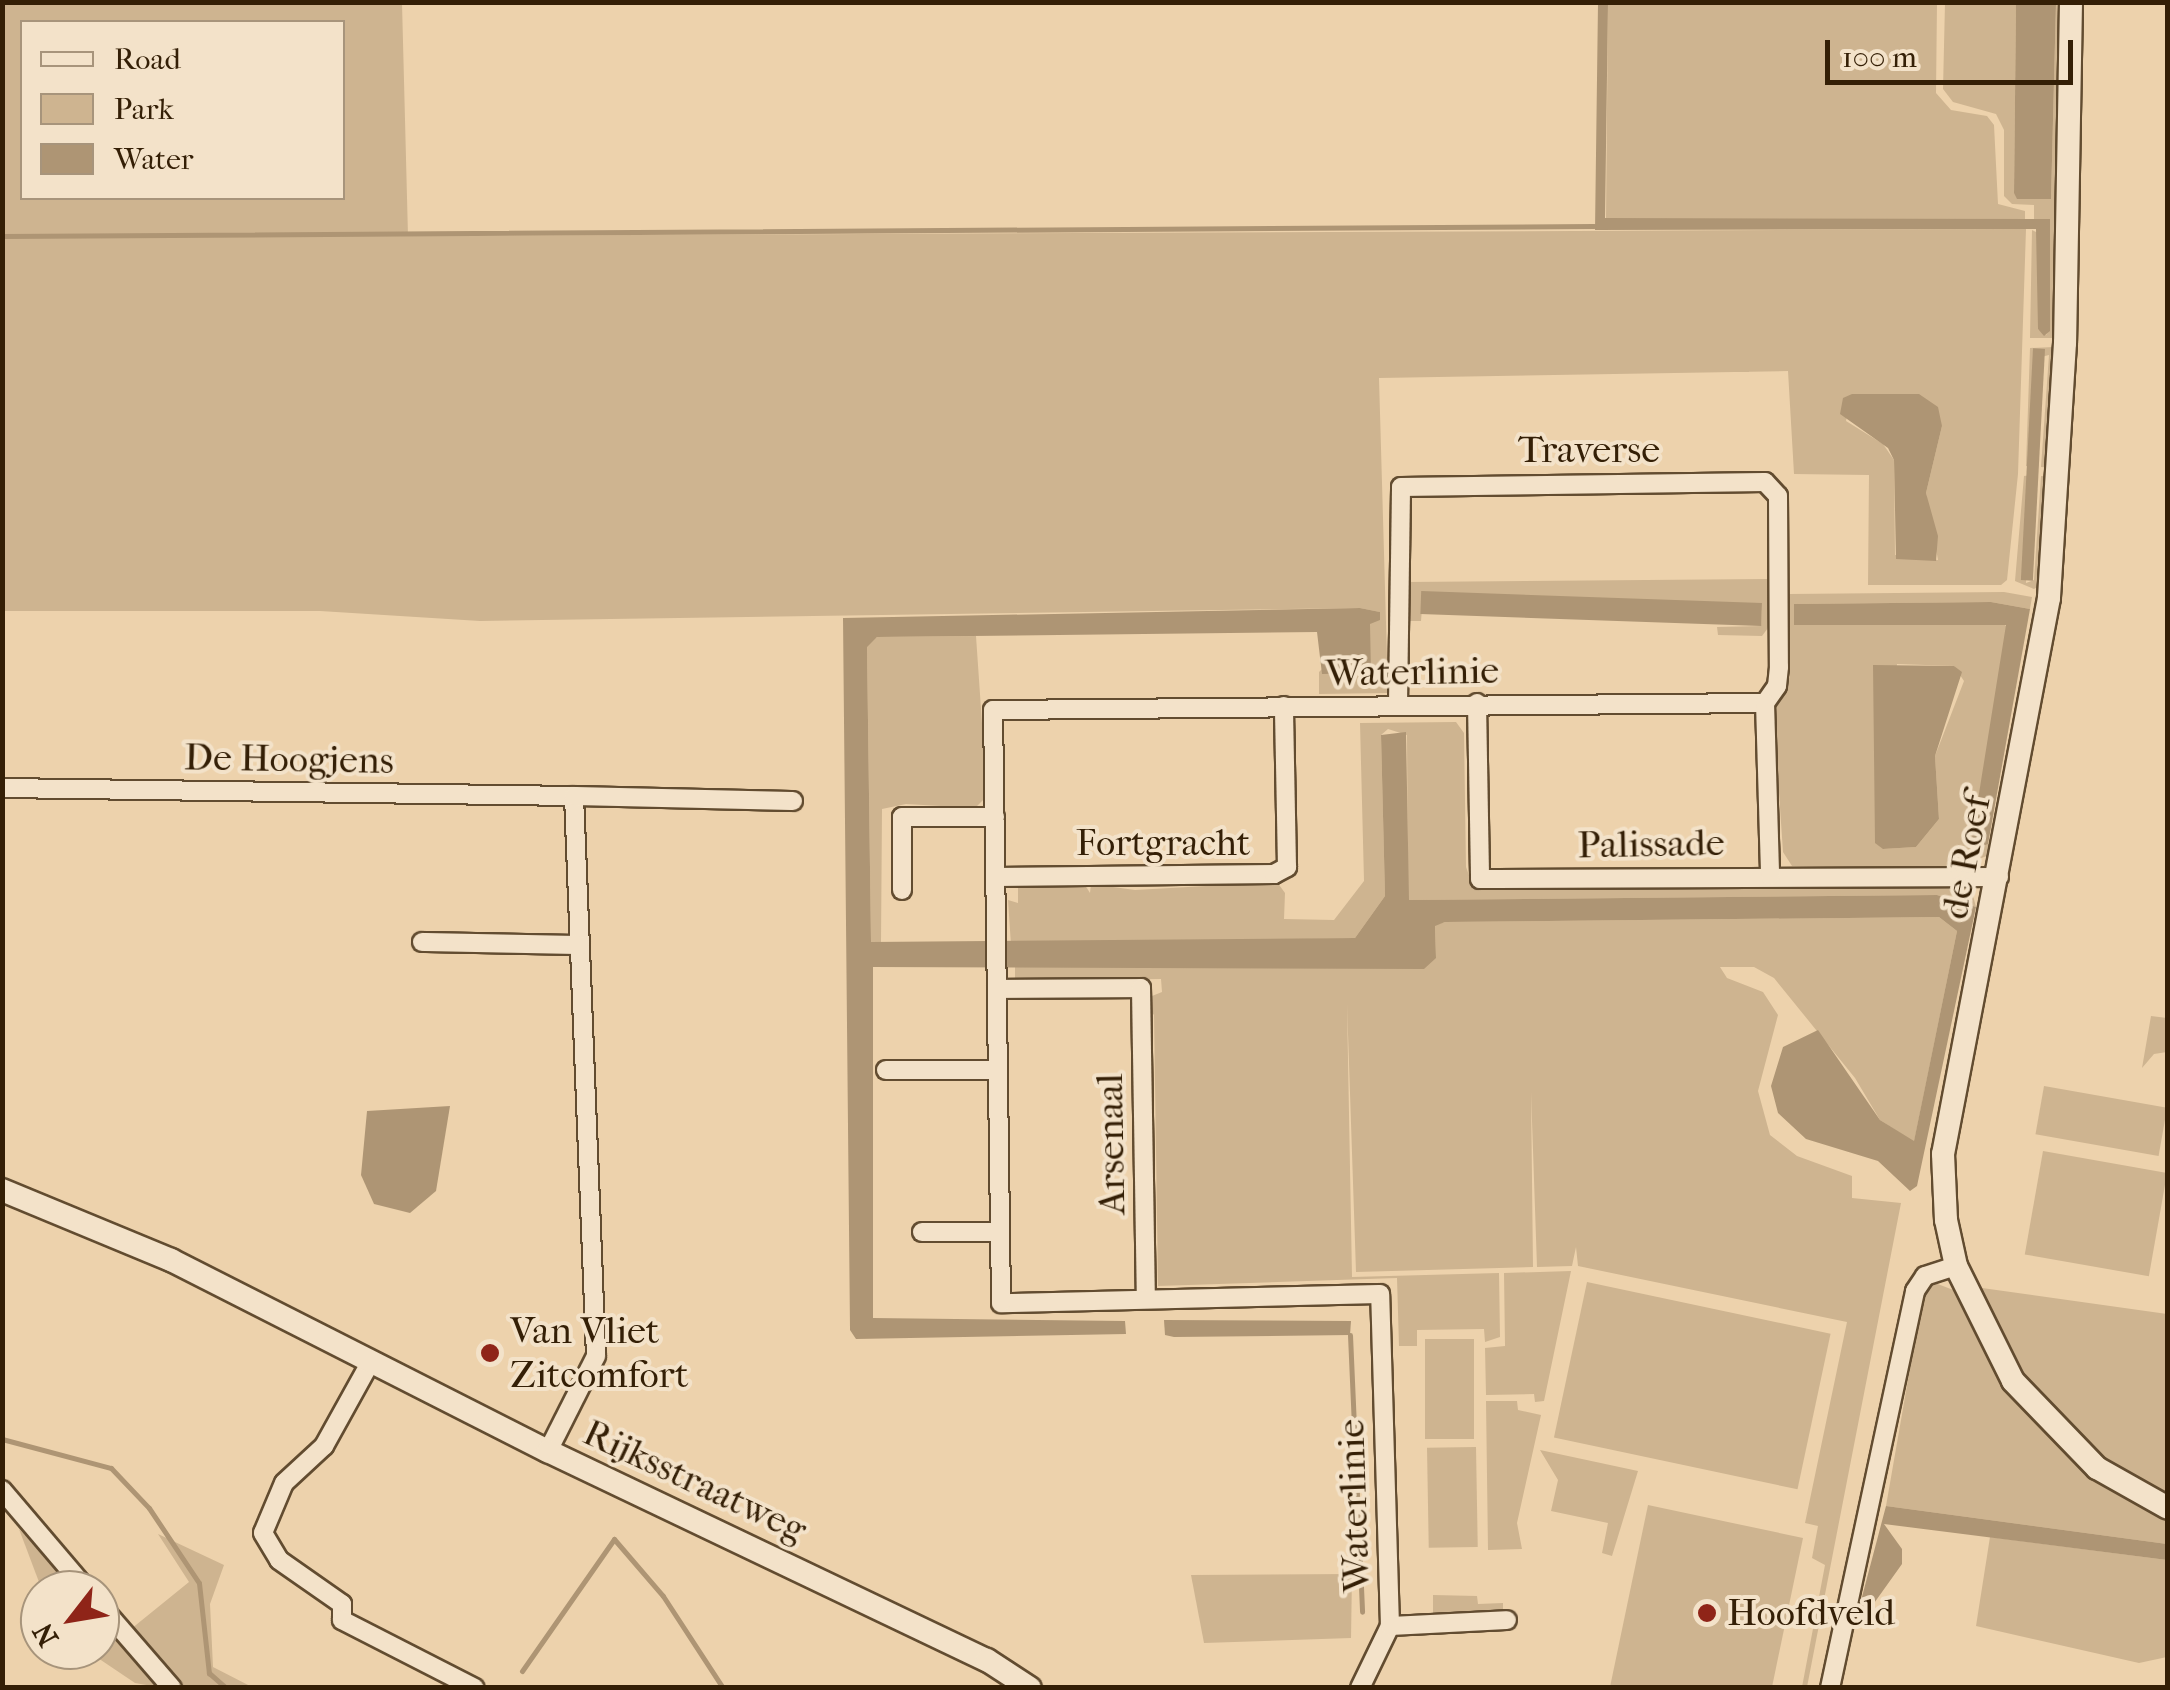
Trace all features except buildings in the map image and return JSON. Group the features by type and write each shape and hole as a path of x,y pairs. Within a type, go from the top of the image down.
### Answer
{"street":[{"name":"de Roef","path":"1956,1266 1944,1154 2049,598 2060,474 2072,2"},
{"name":"Traverse","path":"1398,704 1400,487 1725,482 1764,482 1778,496 1779,667 1777,686 1765,703"},
{"name":"Palissade","path":"1477,703 1480,879 1999,877"},
{"name":"Waterlinie","path":"1360,1688 1390,1626 1380,1294 1001,1303 993,710 1765,703"},
{"path":"1765,703 1770,876"},
{"name":"Fortgracht","path":"996,877 1274,874 1288,867 1284,706"},
{"name":"De Hoogjens","path":"2,788 793,802"},
{"path":"548,1451 596,1356 574,796"},
{"path":"902,890 902,817 995,817"},
{"path":"422,942 580,945"},
{"name":"Arsenaal","path":"997,981 1141,988 1146,1299"},
{"path":"886,1070 998,1070"},
{"name":"Rijksstraatweg","path":"2,1190 172,1260 548,1451 986,1660 1030,1688"},
{"path":"922,1232 1000,1232"},
{"path":"1830,1688 1916,1291 1925,1276 1956,1266 2013,1380 2050,1425 2097,1468 2168,1508"},
{"path":"370,1363 324,1446 284,1483 262,1534 279,1560 342,1604 342,1620 474,1688"},
{"path":"2,1490 70,1570"},
{"name":"Waterlinie","path":"1390,1626 1507,1620"},
{"path":"120,1628 172,1688"}],"green space":[{"path":"1608,2 1937,3 1936,93 1951,110 1987,116 1994,125 1998,204 2025,211 2025,219 1606,219"},
{"path":"2,3 402,3 408,236 2026,229 2018,474 2007,580 2001,585 1868,585 1869,475 1794,474 1788,371 1379,378 1388,693 1319,694 1319,672 1380,612 1360,608 480,621 320,611 3,611","holes":["1852,394 1942,426 1926,493 1938,560 1895,555 1894,460 1883,444 1846,421"]},
{"path":"1945,3 2016,3 2014,193 2051,199 2056,3 2063,3 2057,338 2030,338 2032,230 2040,234 2038,329 2046,335 2050,330 2050,219 2034,219 2034,205 2012,204 2004,196 2004,130 1996,114 1953,102 1943,89"},
{"path":"2054,347 2052,468 2041,467 2049,355 2037,358 2032,466 2026,466 2030,348"},
{"path":"2032,475 2026,583 2034,580 2041,476 2052,477 2042,584 2034,589 2015,581 2024,476"},
{"path":"1768,579 1768,628 1762,636 1718,635 1717,627 1761,626 1762,603 1422,609 1421,621 1407,621 1407,582"},
{"path":"2004,592 2032,597 2030,609 1991,602 1794,604 1870,625 2003,623 2008,628 1972,837 1977,846 1988,844 1992,854 1960,866 1792,866 1783,852 1773,704 1790,677 1789,594","holes":["1897,664 1954,666 1964,681 1935,756 1939,819 1916,847 1883,849"]},
{"path":"976,636 987,796 975,808 906,804 882,809 881,943 871,942 867,646 877,637"},
{"path":"1456,722 1464,733 1466,867 1473,886 1959,881 1971,888 1976,907 1937,895 1408,900 1407,735 1388,729 1381,735 1385,896 1355,938 1011,945 1008,900 1018,903 1018,884 1085,885 1090,893 1091,884 1135,890 1277,882 1285,893 1284,919 1334,920 1364,881 1360,723"},
{"path":"1939,917 1957,931 1914,1142 1880,1120 1855,1078 1774,978 1754,967 1720,967 1727,978 1763,992 1778,1015 1758,1091 1770,1135 1797,1156 1852,1176 1852,1198 1901,1203 1807,1687 1802,1687 1825,1565 1812,1558 1818,1526 1805,1523 1847,1322 1578,1266 1576,1247 1572,1266 1537,1267 1531,1092 1533,1267 1356,1272 1347,1004 1352,1277 1499,1273 1500,1337 1485,1342 1484,1329 1417,1330 1417,1346 1399,1346 1397,1278 1158,1286 1154,1015 1149,1009 1152,996 1162,992 1161,979 1015,981 1015,965 1436,958 1435,925 1445,922"},
{"path":"2151,1016 2167,1018 2167,1052 2154,1054 2142,1068"},
{"path":"2044,1086 2167,1108 2159,1156 2035,1134"},
{"path":"2043,1151 2167,1173 2149,1276 2025,1254"},
{"path":"1571,1271 1544,1401 1535,1402 1534,1394 1486,1395 1485,1348 1505,1346 1504,1273"},
{"path":"1587,1282 1831,1334 1798,1489 1554,1438"},
{"path":"1935,1283 1956,1291 2016,1399 2063,1451 2112,1489 2167,1518 2167,1544 1886,1506 1924,1288"},
{"path":"1975,1287 2167,1314 2167,1500 2072,1437 2026,1384"},
{"path":"1425,1339 1474,1339 1474,1439 1425,1439"},
{"path":"1486,1401 1517,1401 1518,1410 1541,1415 1517,1523 1522,1549 1488,1550"},
{"path":"1476,1447 1478,1547 1429,1548 1427,1448"},
{"path":"1540,1450 1638,1471 1612,1556 1602,1553 1608,1523 1551,1511 1558,1480"},
{"name":"Hoofdveld","path":"1648,1505 1803,1538 1772,1687 1610,1687"},
{"path":"19,1529 57,1570 34,1570"},
{"path":"158,1534 224,1565 210,1604 213,1667 252,1687 180,1687 131,1629 189,1582"},
{"path":"1990,1537 2167,1560 2167,1657 2139,1663 1976,1626"},
{"path":"1352,1574 1351,1638 1204,1643 1191,1575"},
{"path":"1433,1595 1477,1596 1478,1604 1503,1603 1503,1611 1433,1613"},
{"path":"120,1643 158,1687 135,1683 116,1670 120,1670"}],"water":[{"path":"1598,3 1608,3 1605,218 2050,219 2050,331 2044,336 2038,329 2036,229 1595,230"},
{"path":"2016,3 2056,3 2051,199 2017,199 2014,193"},
{"path":"2033,348 2045,349 2033,581 2021,580"},
{"path":"1852,394 1919,394 1938,407 1942,426 1926,493 1938,536 1936,561 1896,559 1894,460 1888,448 1840,414 1843,398"},
{"path":"1421,591 1762,603 1761,626 1420,614"},
{"path":"1991,602 2030,609 1988,844 1980,847 1972,837 2006,625 1794,625 1794,604"},
{"path":"1360,608 1380,612 1380,620 1370,624 1371,673 1322,674 1317,632 877,637 867,647 871,942 1355,938 1385,896 1381,735 1406,732 1409,900 1937,895 1976,907 1917,1186 1910,1191 1878,1161 1806,1139 1778,1113 1771,1086 1783,1047 1818,1030 1880,1120 1914,1141 1957,931 1939,917 1445,922 1435,926 1436,958 1424,969 873,967 873,1318 1125,1321 1126,1334 856,1339 850,1330 843,618"},
{"path":"1873,665 1954,666 1962,672 1935,756 1939,819 1916,847 1883,849 1875,843"},
{"path":"450,1106 436,1191 410,1213 374,1204 361,1175 367,1111"},
{"path":"1164,1320 1351,1321 1350,1335 1174,1337 1165,1335"},
{"path":"1886,1506 2167,1544 2167,1560 1884,1524 1902,1549 1902,1564 1867,1613 1858,1612"}],"waterway":[{"path":"2,236 1594,226"},
{"path":"1350,1335 1362,1612"},
{"path":"2,1439 111,1468 149,1508 199,1583 209,1673 226,1688"},
{"path":"522,1671 614,1539 663,1596 723,1688"}],"place":[{"name":"Van Vliet Zitcomfort","path":"490,1353"},
{"name":"Hoofdveld","path":"1707,1613"}]}
